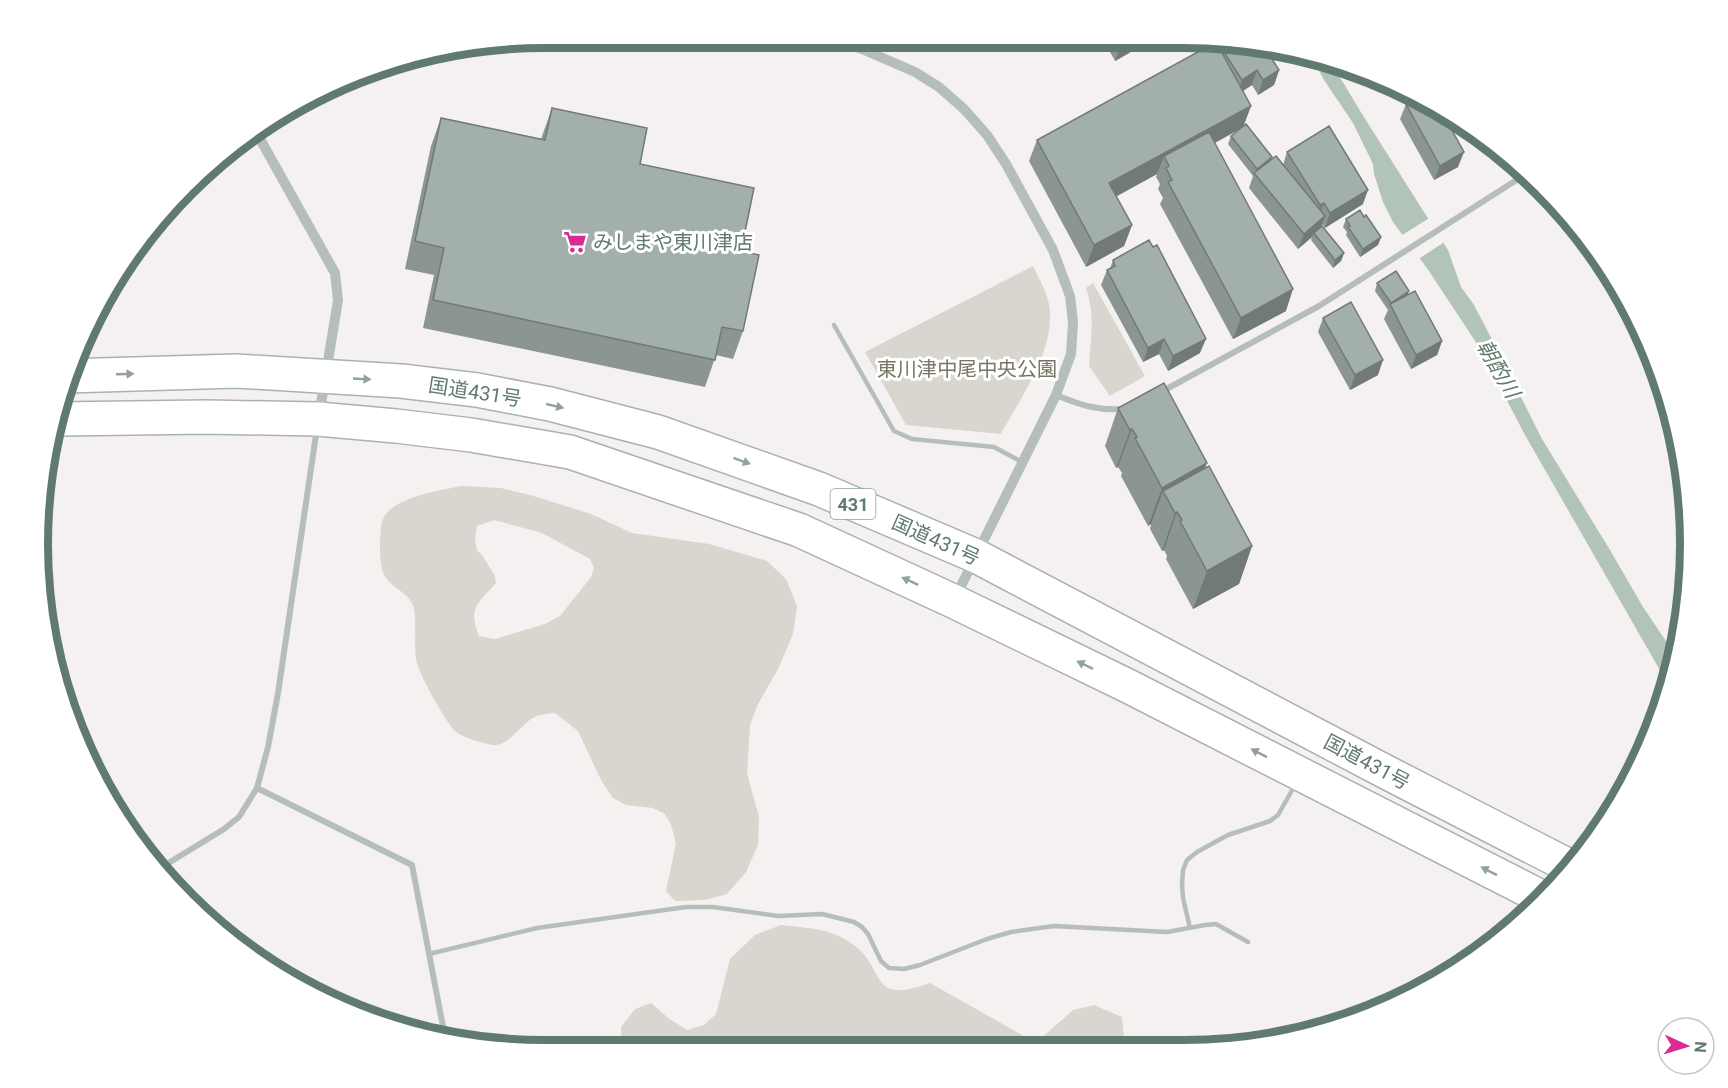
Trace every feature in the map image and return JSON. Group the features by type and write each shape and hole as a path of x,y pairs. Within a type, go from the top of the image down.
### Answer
{"highway":[{"name":"国道431号","path":"78,376 236,371 401,381 477,390 550,405 658,432 819,489 976,556 1564,863"},
{"name":"431","path":"64,419 207,417 318,419 471,435 570,452 800,530 1128,686 1536,894"}],"street":[{"path":"856,48 915,72 939,87 980,126 1006,164 1053,250 1070,296 1073,322 1071,354 1056,396 953,601"},
{"path":"166,865 224,830 239,817 257,788 268,747 278,693 318,419 338,300 335,273 259,138"},
{"path":"1155,396 1319,306 1519,178"},
{"path":"1056,396 1104,410 1124,409 1134,405"},
{"path":"257,788 412,865 443,1029"}],"lane":[{"path":"834,325 894,431 912,439 993,447 1023,463"},
{"path":"1190,928 1183,892 1187,860 1228,835 1270,821 1278,815 1301,775"},
{"path":"429,954 537,928 686,907 714,907 778,916 822,914 854,922 868,934 881,961 889,968 904,969 934,961 987,939 1011,932 1054,926 1167,932 1216,924 1248,942"}],"green space":[{"name":"東川津中尾中央公園","path":"1033,266 1049,304 1048,338 1036,372 1001,434 906,425 865,352"},
{"path":"1093,283 1145,376 1110,396 1089,366 1091,317 1086,288"},
{"path":"461,486 501,488 591,514 632,533 709,544 767,561 786,579 797,606 793,634 750,725 747,773 759,817 758,845 746,872 727,894 705,900 675,901 666,891 676,843 665,814 653,808 626,805 613,798 601,780 578,731 555,713 535,717 504,742 493,745 458,733 445,718 416,659 413,605 385,577 381,564 380,540 382,522 394,507 416,496","holes":["494,520 542,533 590,559 594,568 591,577 560,616 545,624 495,639 479,636 474,618 475,612 480,601 496,583 495,576 477,550 475,539 477,526"]},
{"path":"781,925 832,933 861,951 886,987 895,990 909,989 930,983 1031,1040 622,1040 621,1027 635,1009 651,1003 668,1018 687,1030 704,1025 716,1014 730,959 755,935"},
{"path":"1094,1005 1122,1017 1124,1040 1039,1040 1073,1010"}],"water":[{"name":"朝酌川","path":"1317,66 1337,72 1448,250 1461,287 1474,305 1542,439 1643,607 1669,646 1662,674 1525,435 1479,347 1429,271 1393,222 1383,202 1373,164 1353,123"}],"pier":[{"path":"1431,217 1446,241 1417,260 1399,237"}],"building":[{"path":"1204,49 1220,49 1251,106 1109,183 1132,225 1094,245 1037,140"},
{"path":"1222,50 1270,56 1279,70 1263,80 1257,70 1242,80"},
{"path":"1409,102 1449,125 1464,152 1440,166 1406,104"},
{"name":"みしまや東川津店","path":"552,108 647,128 640,164 754,188 741,251 759,255 743,331 722,327 715,360 433,300 444,248 415,241 441,118 545,140"},
{"path":"1246,124 1272,157 1257,169 1231,136"},
{"path":"1329,126 1368,190 1330,213 1324,203 1320,205 1287,152"},
{"path":"1209,132 1293,289 1241,318 1168,182 1172,180 1166,168 1169,166 1164,156"},
{"path":"1276,156 1325,216 1304,234 1254,173"},
{"path":"1360,210 1381,237 1363,249 1348,227 1350,226 1346,219"},
{"path":"1322,226 1344,253 1335,260 1314,233"},
{"path":"1149,240 1153,247 1157,245 1206,339 1173,356 1164,339 1148,348 1107,270 1115,266 1113,260"},
{"path":"1396,271 1409,291 1391,303 1377,283"},
{"path":"1415,291 1442,341 1416,355 1390,304"},
{"path":"1351,302 1383,360 1355,375 1323,318"},
{"path":"1164,383 1207,463 1162,488 1135,438 1137,437 1132,429 1130,430 1118,408"},
{"path":"1209,466 1252,546 1207,571 1180,521 1182,520 1177,512 1175,513 1163,491"}],"place":[{"name":"みしまや東川津店","path":"575,242"}]}
